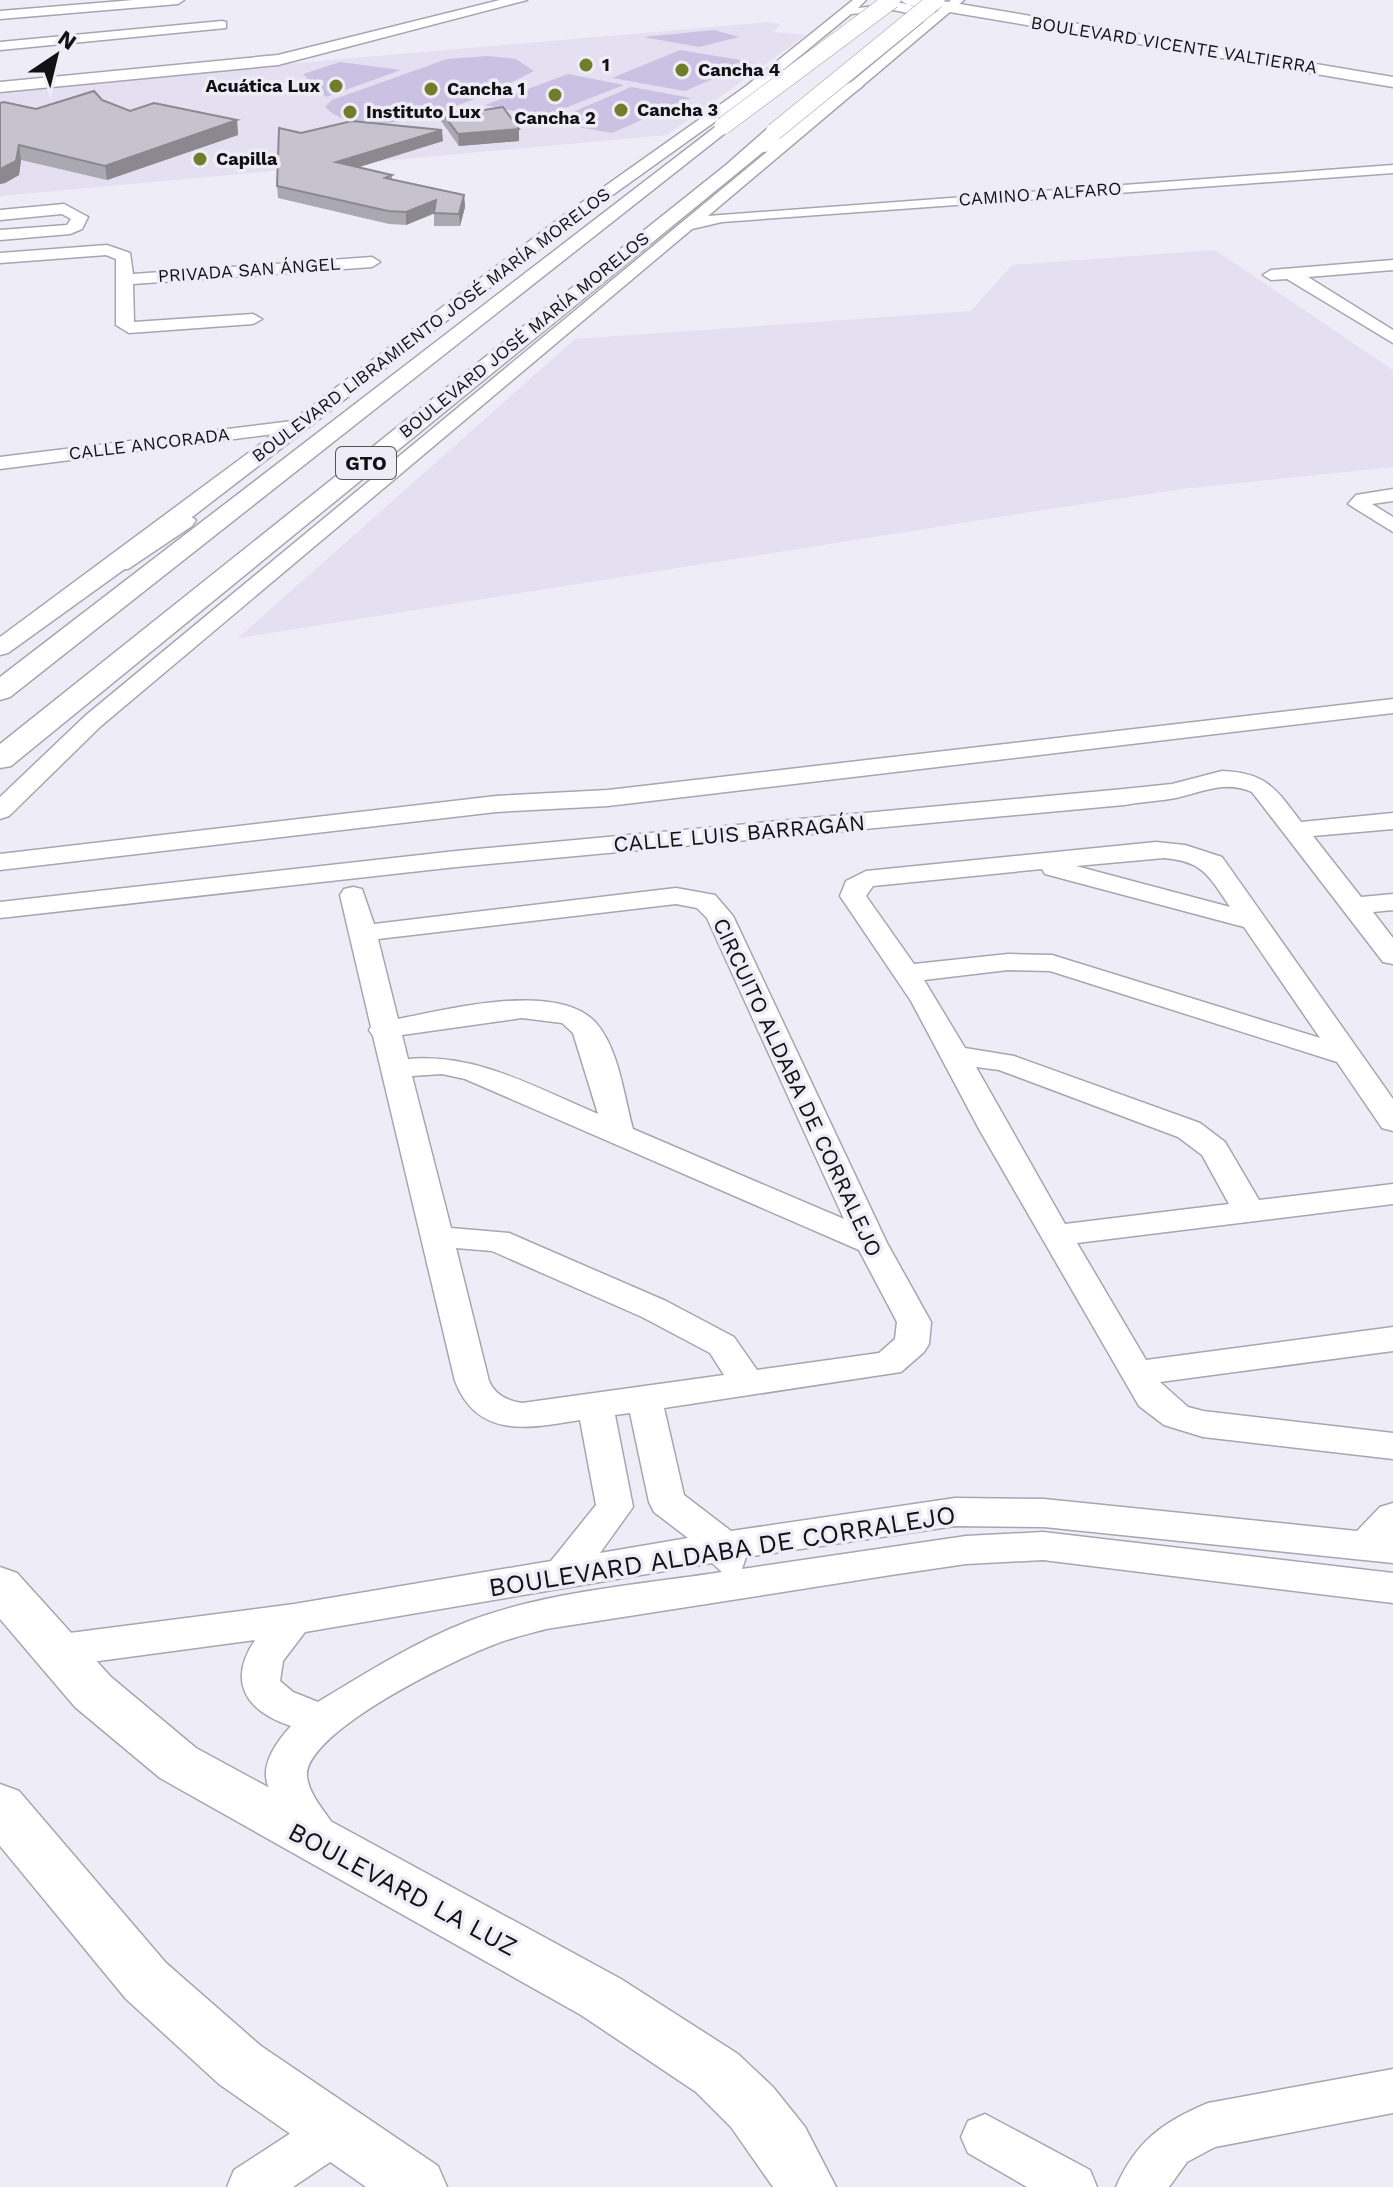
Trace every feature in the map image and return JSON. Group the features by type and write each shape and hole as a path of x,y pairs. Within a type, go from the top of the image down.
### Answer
{"main road":[{"path":"0,84 273,54 486,0"},
{"path":"0,84 287,59 519,0"},
{"name":"BOULEVARD JOSÉ MARÍA MORELOS","path":"0,691 681,159 719,121 892,0"},
{"name":"BOULEVARD VICENTE VALTIERRA","path":"908,0 948,2 1164,39 1253,48 1393,70"},
{"name":"BOULEVARD VICENTE VALTIERRA","path":"966,0 1028,16"},
{"path":"996,0 1028,16"},
{"name":"BOULEVARD JOSÉ MARÍA MORELOS","path":"0,759 380,452 731,181 774,132 948,2"},
{"path":"926,25 968,17 1028,16"},
{"name":"BOULEVARD VICENTE VALTIERRA","path":"1164,39 1234,56 1393,82"},
{"path":"1234,56 1227,50 1253,48"},
{"path":"118,563 325,426 365,406"},
{"path":"270,573 380,452"},
{"name":"BOULEVARD LA LUZ","path":"0,1586 54,1651 134,1729 178,1763 601,1997 717,2073 752,2107 784,2147 806,2187"},
{"path":"0,1807 146,1981 240,2065 417,2187"}],"street":[{"path":"0,15 178,0"},
{"name":"BOULEVARD LIBRAMIENTO JOSÉ MARÍA MORELOS","path":"0,648 118,563 566,221 719,121 860,0"},
{"path":"0,811 93,721 688,227 731,181 854,86 926,25 948,2"},
{"path":"841,19 858,11 888,7 925,12 926,25"},
{"path":"0,46 222,25"},
{"name":"CAMINO A ALFARO","path":"688,227 721,217 1393,166"},
{"name":"CAMINO A ALFARO","path":"731,181 743,202 776,207 1090,188"},
{"path":"0,215 64,209 80,217 76,226 70,229 0,235"},
{"path":"0,258 116,253"},
{"path":"0,264 116,253"},
{"path":"116,253 127,279 125,325 129,328 253,319"},
{"name":"PRIVADA SAN ÁNGEL","path":"127,279 372,262"},
{"path":"1271,275 1391,266"},
{"path":"1290,273 1393,338"},
{"name":"CALLE ANCORADA","path":"0,463 297,426"},
{"path":"1393,495 1363,499 1358,504 1393,526"},
{"path":"0,862 496,804 608,798 1393,706"},
{"name":"CALLE LUIS BARRAGÁN","path":"0,910 456,859 1124,797 1173,791 1222,778 1243,779 1270,795 1293,830 1393,956"},
{"path":"1293,830 1393,821"},
{"path":"1392,1449 1203,1424 1160,1407 994,1129 908,973 853,896 855,887 866,879 1156,850 1188,852 1213,863 1393,1121"},
{"path":"1037,863 1253,921"},
{"name":"CIRCUITO ALDABA DE CORRALEJO","path":"353,895 383,1030 476,1395 490,1407 522,1416 868,1367 889,1363 912,1344 914,1322 871,1243 719,916 706,901 676,896 363,933"},
{"path":"1356,906 1393,902"},
{"path":"908,973 1008,962 1052,963 1348,1056"},
{"path":"383,1030 526,1009 561,1012 585,1027 619,1135"},
{"path":"956,1056 1004,1062 1189,1130 1214,1149 1249,1211"},
{"path":"393,1069 430,1065 463,1069 871,1243"},
{"path":"1059,1235 1393,1194"},
{"path":"437,1240 462,1237 498,1241 654,1309 722,1345 747,1382"},
{"path":"1137,1373 1393,1339"},
{"path":"644,1398 667,1502 729,1566"},
{"path":"595,1405 615,1507"},
{"path":"562,1575 615,1507 667,1502"},
{"name":"BOULEVARD ALDABA DE CORRALEJO","path":"327,1848 293,1799 286,1775 293,1751 322,1720 404,1669 483,1632 729,1566 955,1512 1044,1513 1380,1546"},
{"path":"1380,1546 1393,1517"},
{"name":"BOULEVARD ALDABA DE CORRALEJO","path":"54,1651 294,1619 562,1575 1043,1546 1393,1588"},
{"path":"294,1619 261,1660 259,1676 263,1691 277,1705 322,1720"},
{"path":"1140,2187 1170,2146 1208,2126 1393,2091"},
{"path":"251,2187 334,2132"},
{"path":"985,2137 1073,2187"}],"shaded area":[{"name":"Instituto Lux","path":"769,22 781,24 773,32 806,35 667,135 0,196 0,89"},
{"path":"714,30 739,37 699,47 643,37"},
{"name":"Cancha 4","path":"680,50 752,62 685,91 612,78"},
{"name":"Cancha 1","path":"488,56 516,59 534,71 459,105 398,122 370,124 345,119 325,107 332,100 447,59"},
{"name":"Acuática Lux","path":"340,62 401,70 326,97 303,74"},
{"name":"Cancha 2","path":"568,74 624,85 542,117 485,105"},
{"name":"Cancha 3","path":"631,87 691,98 612,133 550,122"},
{"path":"1215,250 1393,370 1393,467 1182,489 238,638 575,339 971,311 1012,265"}],"building":[{"path":"94,91 102,100 130,111 154,103 237,120 105,166 19,145 16,161 0,169 0,103 36,109"},
{"path":"503,107 519,129 458,134 440,110 465,113"},
{"path":"352,121 442,130 336,162 392,175 385,178 464,195 459,214 434,213 436,200 406,212 388,211 277,186 279,128 301,133"}],"place":[{"name":"1","path":"586,65"},
{"name":"Cancha 4","path":"682,70"},
{"name":"Acuática Lux","path":"336,86"},
{"name":"Cancha 1","path":"431,89"},
{"name":"Cancha 2","path":"555,95"},
{"name":"Cancha 3","path":"621,110"},
{"name":"Instituto Lux","path":"350,112"},
{"name":"Capilla","path":"200,159"}]}
